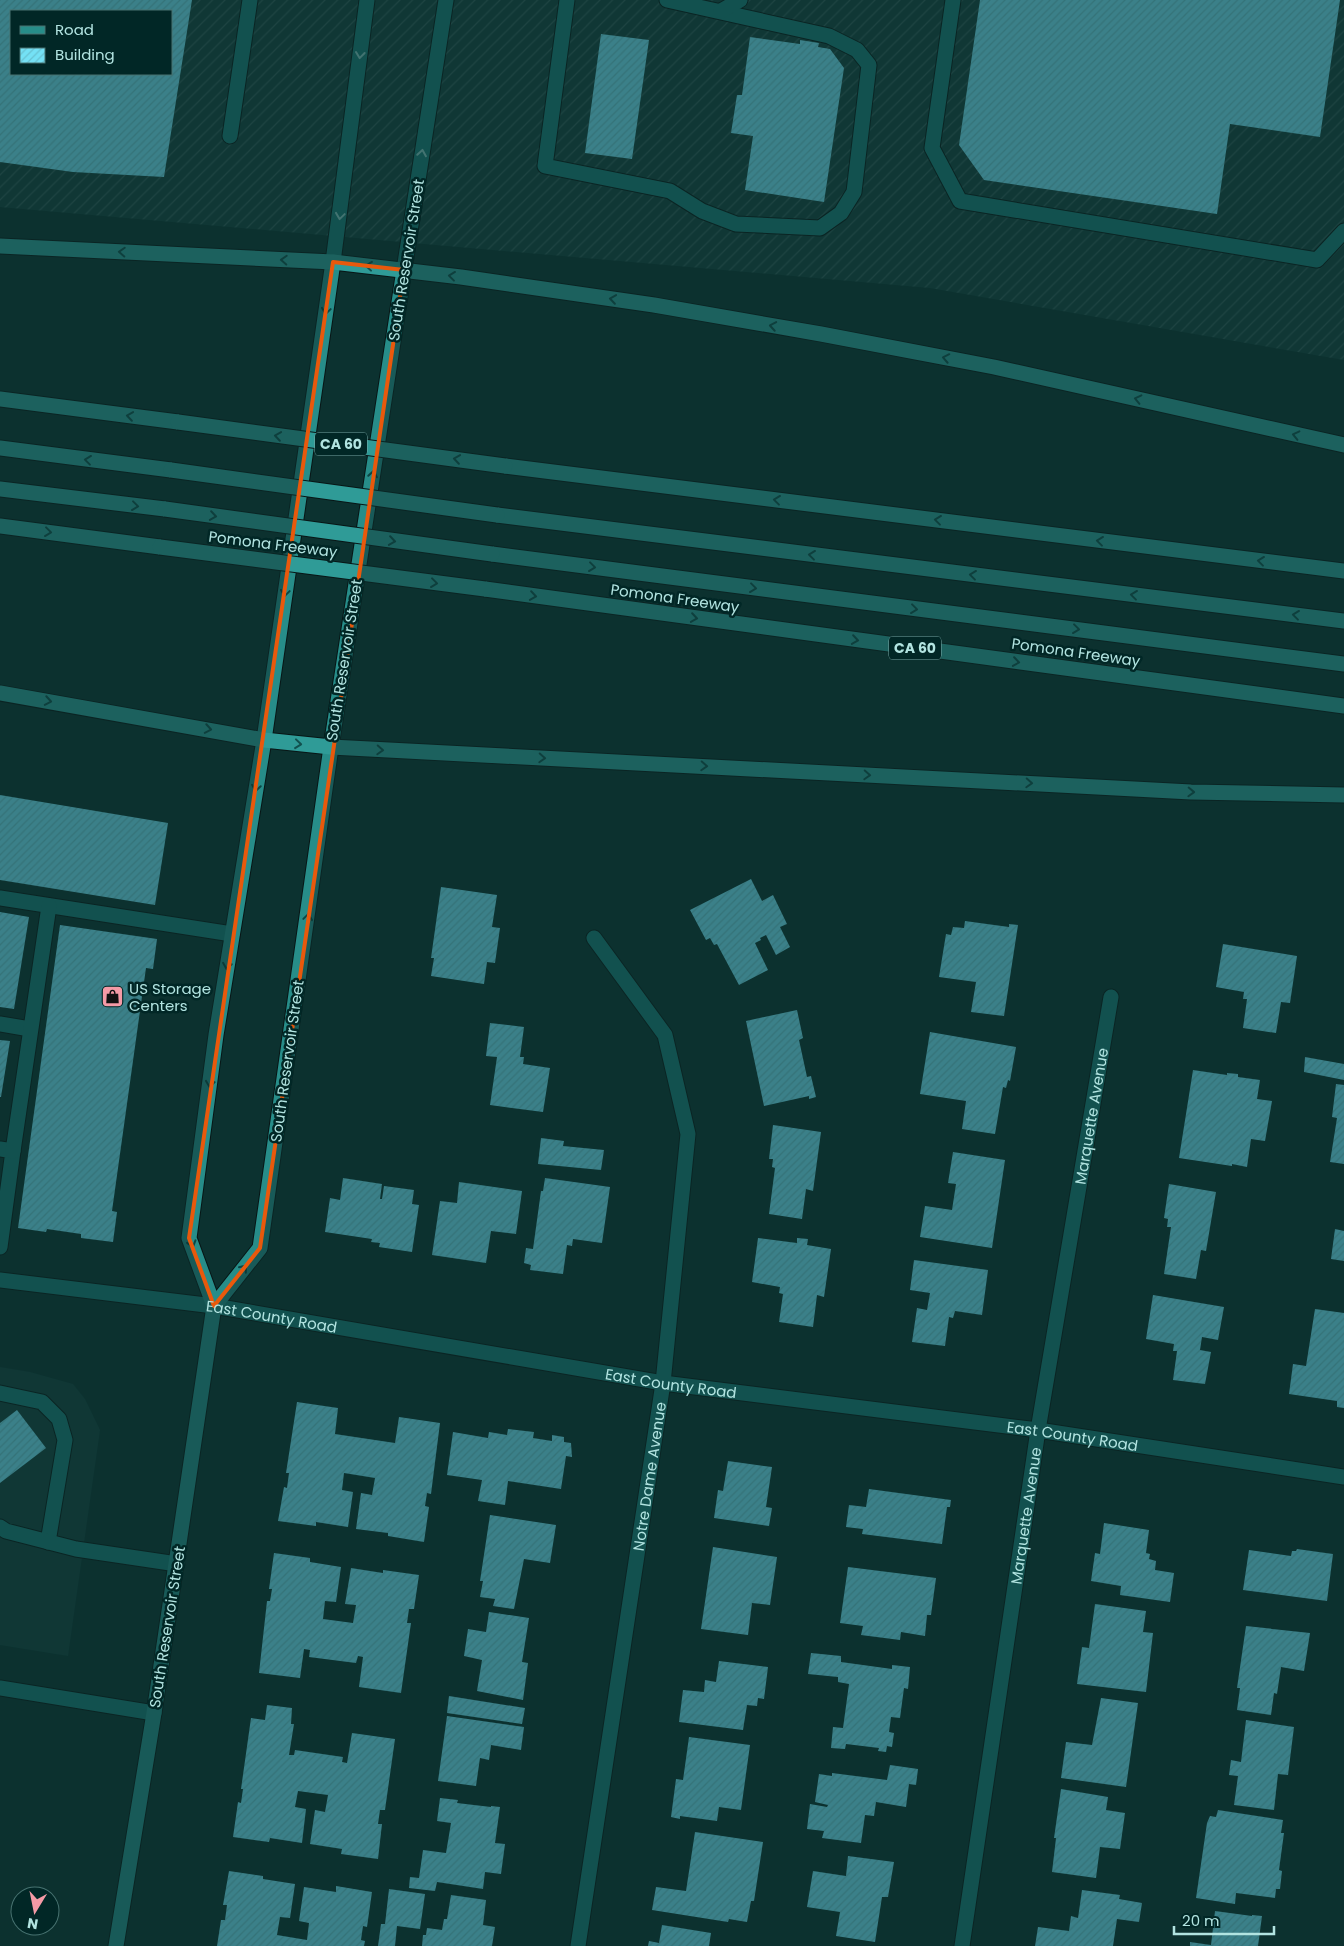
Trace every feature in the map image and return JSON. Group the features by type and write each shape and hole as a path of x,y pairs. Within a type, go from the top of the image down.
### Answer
{"highway":[{"path":"0,246 333,262 654,305 830,336 994,368 1344,446"},
{"name":"CA 60","path":"0,399 505,466 1344,571"},
{"path":"0,448 497,515 1344,621"},
{"path":"0,489 1344,664"},
{"name":"Pomona Freeway","path":"0,526 485,589 1344,706"},
{"path":"0,693 264,740 331,747 1190,792 1344,795"}],"main road":[{"name":"South Reservoir Street","path":"116,1946 177,1564 214,1306 189,1238 216,1035 264,740 333,262"},
{"name":"South Reservoir Street","path":"214,1306 260,1248 331,747 404,270"}],"street":[{"path":"230,136 250,0"},
{"name":"South Reservoir Street","path":"333,262 367,0"},
{"name":"South Reservoir Street","path":"404,270 446,0"},
{"path":"567,0 545,166 670,191 702,211 736,224 820,228 841,213 854,192 869,65 858,50 829,36 667,0"},
{"path":"721,11 740,0"},
{"path":"953,0 932,148 960,201 1317,260 1344,231"},
{"path":"0,898 232,934"},
{"path":"0,1248 6,1150 30,1029 50,906"},
{"name":"Notre Dame Avenue","path":"578,1946 663,1383 688,1134 665,1035 594,938"},
{"name":"Marquette Avenue","path":"962,1946 1038,1430 1111,997"},
{"path":"0,1024 30,1029"},
{"name":"East County Road","path":"0,1280 214,1306 663,1383 1038,1430 1344,1477"},
{"path":"0,1393 42,1402 59,1419 65,1440 48,1542"},
{"path":"0,1527 6,1531 76,1549 177,1564"},
{"path":"0,1688 154,1713"}],"highlighted area":[{"path":"333,262 404,270 260,1248 214,1306 189,1238"}],"shaded area":[{"path":"0,0 1344,0 1344,360 930,288 0,207"},
{"path":"0,1367 30,1372 73,1384 85,1399 100,1430 68,1656 0,1645"}],"building":[{"path":"0,0 192,0 164,177 73,172 0,162"},
{"path":"980,0 1340,0 1320,137 1230,124 1217,214 984,180 959,145"},
{"path":"601,34 649,40 632,159 585,153"},
{"path":"750,37 800,44 800,40 819,43 818,47 830,49 844,68 824,202 745,190 753,136 731,133 737,95 742,95"},
{"path":"0,795 168,823 155,905 0,880"},
{"path":"751,879 762,901 773,895 787,924 780,927 790,947 776,955 766,935 760,938 761,940 755,943 768,970 739,985 717,944 714,945 710,938 706,940 690,910"},
{"path":"441,887 497,895 492,927 500,928 495,963 487,962 484,984 431,976 434,958 431,958"},
{"path":"0,912 29,917 14,1009 0,1007"},
{"path":"965,921 1009,927 1009,924 1018,925 1004,1016 971,1012 976,982 939,977 946,934 951,935 953,927 964,928"},
{"path":"60,925 157,939 153,969 146,968 112,1211 117,1212 113,1242 81,1238 81,1234 47,1229 46,1232 18,1228"},
{"path":"1223,944 1297,956 1290,1003 1281,1002 1276,1033 1243,1028 1247,999 1243,999 1244,992 1216,987"},
{"path":"797,1010 803,1038 799,1040 807,1077 811,1076 816,1097 809,1099 809,1096 764,1106 746,1021"},
{"path":"490,1023 524,1027 520,1057 524,1057 523,1064 550,1068 543,1112 490,1105 497,1057 486,1056"},
{"path":"930,1032 1016,1047 1010,1081 1008,1080 1006,1088 1003,1087 995,1134 962,1129 966,1101 920,1094"},
{"path":"0,1040 10,1041 1,1097 0,1097"},
{"path":"1305,1057 1344,1064 1344,1080 1304,1072"},
{"path":"1193,1070 1227,1075 1227,1073 1238,1074 1238,1077 1260,1080 1257,1099 1272,1101 1265,1141 1251,1139 1247,1167 1179,1158"},
{"path":"1336,1084 1344,1085 1344,1164 1330,1162 1337,1118 1332,1117"},
{"path":"773,1125 821,1132 813,1191 806,1189 802,1219 769,1214 775,1168 772,1167 773,1159 769,1159"},
{"path":"541,1138 564,1141 563,1146 604,1150 601,1170 538,1164"},
{"path":"953,1152 1005,1160 992,1248 920,1237 925,1206 952,1210 956,1184 948,1183"},
{"path":"343,1178 382,1184 380,1199 382,1199 384,1186 414,1190 412,1204 419,1205 412,1252 379,1247 380,1243 371,1242 372,1239 325,1232 330,1198 340,1200"},
{"path":"545,1178 610,1187 602,1243 573,1239 572,1246 567,1245 563,1274 530,1270 531,1265 524,1263 526,1248 533,1249 541,1191 543,1191"},
{"path":"459,1182 522,1191 516,1234 491,1231 486,1263 432,1255 440,1201 457,1203"},
{"path":"1169,1184 1216,1192 1206,1251 1201,1250 1196,1279 1164,1274 1171,1227 1167,1227 1168,1219 1164,1218"},
{"path":"1335,1229 1344,1231 1344,1261 1331,1259"},
{"path":"758,1238 797,1243 797,1238 808,1239 807,1245 831,1249 824,1297 817,1295 813,1327 779,1322 783,1294 779,1293 780,1287 752,1282"},
{"path":"914,1260 988,1270 982,1315 955,1311 953,1318 949,1317 945,1346 912,1342 917,1308 927,1310 930,1293 910,1290"},
{"path":"1153,1295 1224,1307 1218,1340 1202,1337 1200,1350 1211,1352 1205,1384 1173,1380 1177,1351 1173,1351 1174,1344 1146,1339"},
{"path":"1315,1309 1344,1313 1344,1408 1337,1407 1337,1401 1289,1394 1293,1364 1306,1366"},
{"path":"297,1402 338,1408 335,1434 395,1443 399,1417 440,1423 431,1494 427,1493 425,1506 429,1507 424,1542 388,1536 388,1533 356,1529 361,1493 372,1495 375,1478 344,1473 342,1490 353,1492 348,1527 316,1522 316,1526 278,1521 284,1487 287,1488 289,1473 286,1473"},
{"path":"17,1410 46,1448 0,1483 0,1423"},
{"path":"508,1429 534,1432 533,1438 552,1441 552,1435 564,1437 564,1442 571,1443 572,1457 566,1456 561,1489 508,1481 505,1505 478,1501 482,1480 447,1475 453,1432 488,1438 489,1432 507,1435"},
{"path":"728,1461 772,1467 766,1507 772,1508 769,1526 714,1518 718,1490 723,1491"},
{"path":"869,1489 951,1500 950,1507 947,1507 942,1544 862,1534 863,1529 846,1527 849,1505 866,1507"},
{"path":"490,1515 556,1525 550,1563 524,1559 514,1609 493,1606 495,1599 480,1597 483,1581 480,1581"},
{"path":"1104,1523 1149,1530 1146,1553 1150,1554 1149,1559 1156,1561 1155,1570 1174,1573 1170,1602 1120,1595 1121,1586 1091,1581 1095,1553 1100,1554"},
{"path":"713,1547 777,1557 770,1605 752,1603 748,1635 701,1629"},
{"path":"1297,1549 1333,1554 1327,1601 1243,1590 1249,1550 1291,1556 1292,1551"},
{"path":"274,1553 310,1558 310,1562 341,1567 336,1602 325,1601 323,1619 353,1623 356,1605 345,1604 351,1568 383,1573 383,1570 419,1575 414,1609 409,1609 407,1623 411,1623 401,1693 359,1687 363,1657 358,1656 356,1663 309,1657 310,1650 304,1649 300,1678 259,1673 267,1601 270,1601 272,1589 269,1589"},
{"path":"848,1567 936,1578 931,1615 927,1615 925,1636 901,1632 900,1640 861,1635 863,1626 840,1623"},
{"path":"1095,1604 1146,1611 1143,1632 1153,1633 1146,1692 1077,1684 1082,1647 1089,1648"},
{"path":"489,1612 529,1618 522,1662 528,1663 523,1700 477,1691 482,1660 464,1656 468,1629 486,1632"},
{"path":"1246,1626 1310,1633 1304,1671 1281,1667 1277,1694 1274,1693 1271,1715 1237,1710 1240,1688 1237,1688"},
{"path":"811,1653 841,1656 841,1662 892,1669 892,1665 910,1667 908,1689 904,1688 900,1718 891,1717 889,1732 894,1733 892,1747 887,1746 886,1752 878,1751 879,1748 846,1744 845,1749 831,1748 833,1727 843,1728 849,1684 838,1682 838,1677 808,1674"},
{"path":"719,1661 768,1667 764,1699 758,1698 757,1706 747,1705 743,1730 679,1722 683,1690 704,1692 705,1680 716,1682"},
{"path":"449,1696 525,1708 522,1724 447,1713"},
{"path":"1101,1698 1138,1703 1126,1787 1061,1778 1066,1742 1092,1745"},
{"path":"267,1705 292,1708 291,1724 294,1724 289,1755 294,1755 295,1750 343,1757 342,1762 347,1763 352,1733 395,1739 385,1810 380,1810 378,1824 382,1824 378,1859 341,1854 342,1849 310,1844 315,1810 325,1812 328,1795 298,1791 295,1807 306,1809 302,1843 270,1838 269,1842 233,1837 238,1802 241,1803 243,1789 241,1789 251,1718 265,1720"},
{"path":"447,1716 524,1727 521,1750 491,1745 489,1760 480,1758 476,1786 438,1781"},
{"path":"1246,1720 1294,1727 1288,1775 1278,1774 1274,1810 1234,1805 1238,1776 1229,1775 1231,1760 1241,1762"},
{"path":"689,1737 750,1745 741,1810 719,1807 717,1821 680,1816 680,1819 671,1817 676,1779 683,1780"},
{"path":"890,1765 918,1769 916,1785 909,1784 906,1807 876,1802 874,1816 865,1815 861,1843 822,1838 824,1831 807,1829 810,1804 827,1807 828,1805 815,1802 819,1774 832,1776 832,1773 887,1780"},
{"path":"1061,1789 1108,1797 1106,1810 1125,1813 1120,1849 1100,1847 1096,1878 1052,1872 1056,1838 1054,1838"},
{"path":"440,1798 458,1800 457,1803 500,1807 495,1843 505,1844 501,1874 485,1872 483,1889 437,1882 435,1891 409,1888 410,1877 419,1878 423,1850 446,1853 451,1823 437,1821"},
{"path":"1218,1810 1283,1820 1281,1833 1284,1833 1279,1870 1282,1871 1280,1889 1276,1889 1275,1898 1236,1893 1235,1904 1196,1898 1207,1823 1210,1816 1216,1817"},
{"path":"695,1832 763,1842 754,1901 751,1901 747,1922 729,1919 728,1922 652,1910 656,1887 686,1891"},
{"path":"848,1856 894,1862 888,1897 882,1897 875,1942 836,1936 840,1912 807,1907 813,1871 846,1876"},
{"path":"229,1871 263,1876 263,1879 295,1884 290,1918 280,1917 277,1935 307,1940 309,1923 299,1921 304,1887 336,1892 336,1886 372,1892 367,1927 363,1926 361,1940 365,1941 364,1946 217,1946 221,1920 225,1920 227,1905 223,1905"},
{"path":"389,1889 425,1894 420,1929 397,1926 395,1946 378,1946 381,1924 385,1924"},
{"path":"1082,1890 1120,1895 1119,1899 1142,1903 1139,1922 1117,1919 1113,1946 1035,1946 1038,1927 1069,1931 1071,1916 1078,1918"},
{"path":"451,1895 486,1900 483,1925 495,1927 492,1946 422,1946 423,1935 426,1935 427,1928 442,1930 444,1919 447,1919"},
{"path":"1215,1911 1262,1916 1258,1946 1190,1946 1190,1942 1211,1945"},
{"path":"662,1925 711,1933 709,1946 648,1946 649,1941 659,1943"}],"place":[{"name":"US Storage Centers","path":"113,997"}]}
